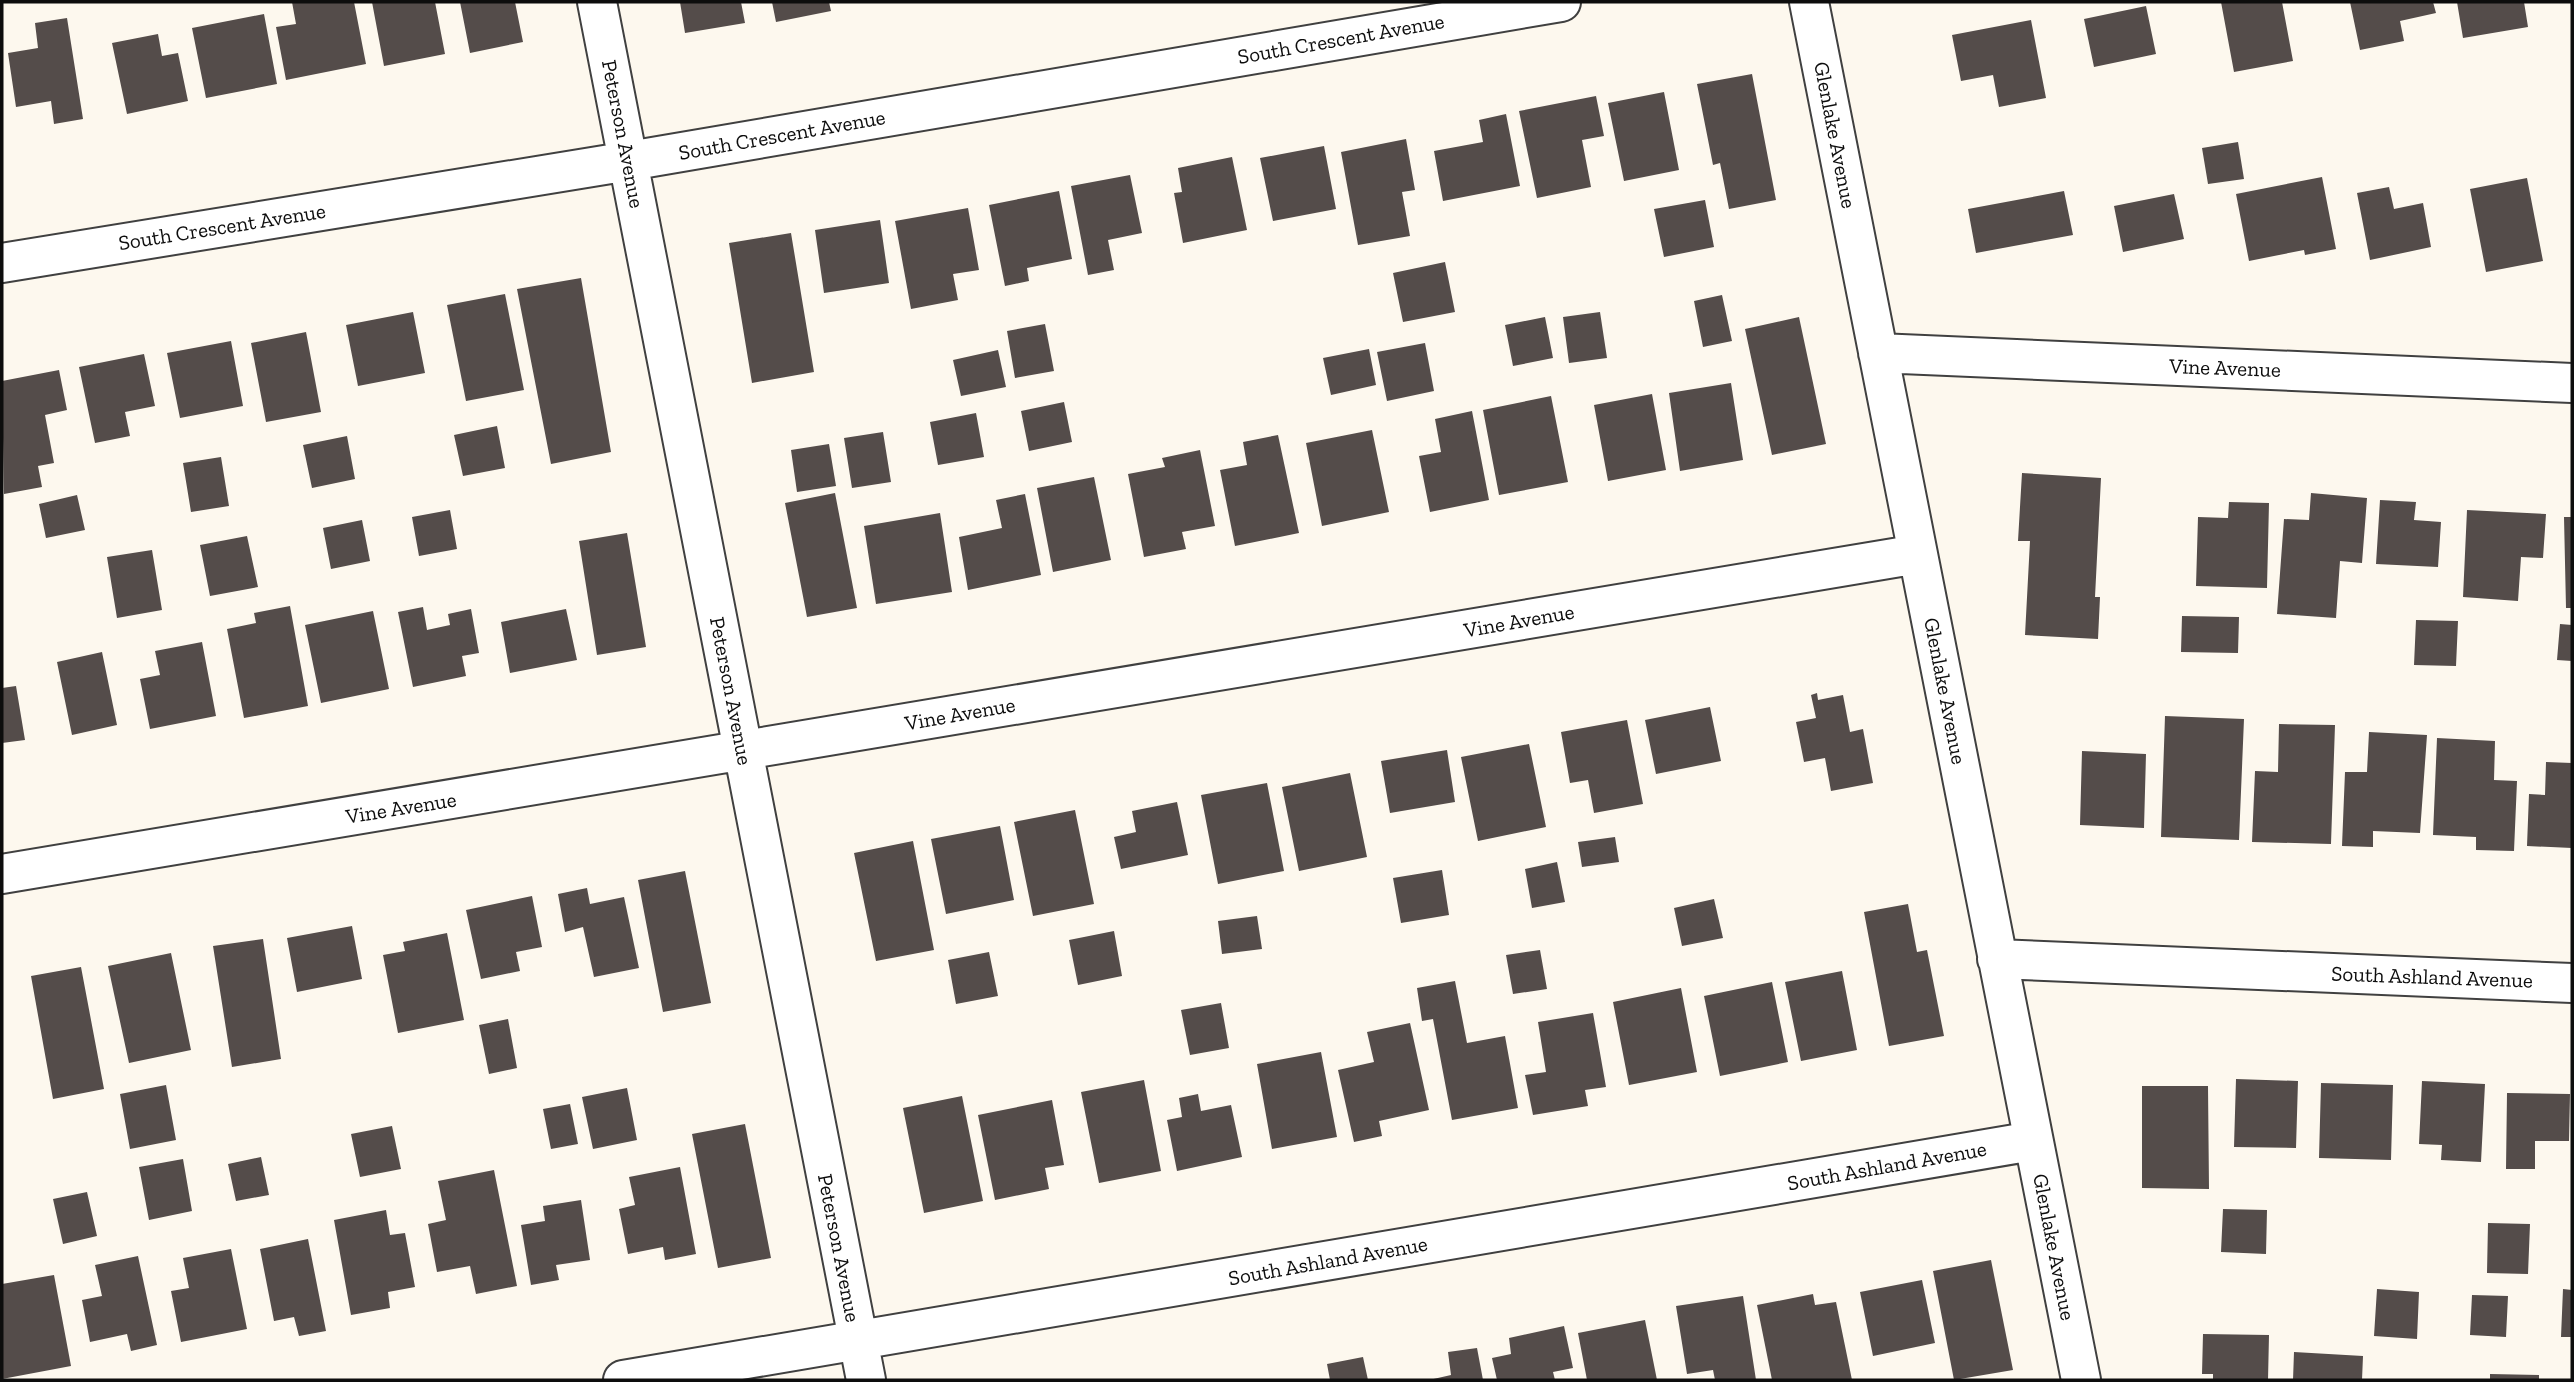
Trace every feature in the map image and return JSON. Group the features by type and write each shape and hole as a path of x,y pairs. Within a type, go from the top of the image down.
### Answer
{"street":[{"name":"Peterson Avenue","path":"597,2 866,1380"},
{"name":"South Crescent Avenue","path":"2,263 629,161 1561,2"},
{"name":"Glenlake Avenue","path":"1808,2 2081,1380"},
{"name":"Vine Avenue","path":"1878,353 2572,383"},
{"name":"Vine Avenue","path":"2,874 1918,554"},
{"name":"South Ashland Avenue","path":"1997,959 2572,983"},
{"name":"South Ashland Avenue","path":"623,1380 2034,1141"}],"building":[{"path":"292,2 354,2 366,64 286,80 276,27 296,24"},
{"path":"372,2 435,2 445,54 384,66"},
{"path":"460,2 515,2 523,42 470,53"},
{"path":"680,2 741,2 745,23 685,33"},
{"path":"772,2 829,2 831,11 776,22"},
{"path":"2221,2 2282,2 2293,61 2234,72"},
{"path":"2350,2 2433,2 2436,13 2400,21 2404,41 2360,50"},
{"path":"2457,2 2524,2 2528,27 2463,38"},
{"path":"2146,6 2156,54 2094,67 2084,19"},
{"path":"264,14 277,84 206,98 192,28"},
{"path":"67,18 83,119 54,124 51,101 16,107 8,53 38,48 35,23"},
{"path":"2031,20 2046,98 1999,107 1993,75 1961,81 1952,35"},
{"path":"158,34 162,56 178,53 188,101 127,114 112,43"},
{"path":"1752,74 1776,200 1729,209 1720,163 1713,165 1697,84"},
{"path":"1664,92 1679,170 1624,181 1608,103"},
{"path":"1596,96 1604,136 1582,140 1591,187 1537,198 1519,111"},
{"path":"1506,114 1520,186 1443,201 1434,151 1483,142 1479,120"},
{"path":"1406,139 1415,190 1402,192 1410,236 1358,245 1341,152"},
{"path":"2238,142 2244,179 2208,184 2202,148"},
{"path":"1324,146 1336,209 1273,221 1260,158"},
{"path":"1232,157 1247,230 1183,243 1174,193 1182,192 1178,168"},
{"path":"1130,175 1142,233 1108,240 1114,270 1088,275 1071,186"},
{"path":"2322,177 2336,249 2305,255 2304,250 2249,261 2236,194"},
{"path":"2527,178 2543,261 2486,272 2470,189"},
{"path":"2389,187 2394,209 2423,203 2431,247 2370,260 2357,193"},
{"path":"1059,191 1072,259 1027,268 1029,281 1005,286 989,205"},
{"path":"2064,191 2073,235 1976,253 1968,209"},
{"path":"2174,194 2184,239 2123,252 2114,206"},
{"path":"1705,200 1714,247 1664,257 1654,209"},
{"path":"968,208 979,270 953,274 958,300 911,309 895,221"},
{"path":"880,220 889,283 824,293 815,230"},
{"path":"791,233 814,372 752,383 729,243"},
{"path":"1445,262 1455,312 1403,322 1393,273"},
{"path":"581,278 611,452 551,464 517,289"},
{"path":"505,294 524,390 466,401 447,305"},
{"path":"1722,295 1732,341 1703,347 1694,301"},
{"path":"413,312 425,373 358,386 346,325"},
{"path":"1600,312 1607,358 1569,363 1563,317"},
{"path":"1545,317 1553,358 1513,366 1505,325"},
{"path":"1799,317 1826,444 1772,455 1745,329"},
{"path":"1045,324 1054,371 1015,378 1007,331"},
{"path":"306,332 321,412 266,422 251,343"},
{"path":"231,341 243,406 180,418 167,353"},
{"path":"1425,343 1434,391 1387,401 1377,352"},
{"path":"1369,349 1376,385 1331,395 1323,358"},
{"path":"998,350 1006,387 961,396 953,360"},
{"path":"144,354 155,406 125,412 130,436 95,443 79,367"},
{"path":"59,370 67,410 45,415 54,463 38,466 42,487 4,494 2,381"},
{"path":"1731,383 1743,460 1680,471 1669,393"},
{"path":"1652,394 1666,470 1608,481 1594,405"},
{"path":"1551,396 1568,482 1499,495 1483,410"},
{"path":"1064,402 1072,442 1029,451 1021,411"},
{"path":"1472,411 1489,500 1430,512 1419,456 1441,452 1435,419"},
{"path":"976,413 984,457 938,465 930,422"},
{"path":"497,426 505,468 463,476 454,435"},
{"path":"1372,430 1389,512 1322,526 1306,443"},
{"path":"883,432 891,482 852,488 844,438"},
{"path":"1278,435 1299,533 1235,546 1220,470 1247,465 1243,442"},
{"path":"347,436 355,479 312,488 303,445"},
{"path":"829,444 836,486 797,492 791,450"},
{"path":"1200,450 1215,526 1182,532 1186,549 1144,557 1128,474 1165,467 1162,458"},
{"path":"221,457 229,506 191,512 183,463"},
{"path":"2022,473 2101,478 2095,597 2100,597 2098,639 2025,635 2030,541 2018,541"},
{"path":"1094,477 1111,560 1053,572 1037,488"},
{"path":"835,493 857,608 807,617 785,503"},
{"path":"2311,493 2367,498 2362,563 2340,561 2336,618 2277,614 2284,519 2309,520"},
{"path":"1025,494 1041,575 968,590 959,537 1002,528 996,500"},
{"path":"77,495 85,530 46,538 39,504"},
{"path":"2380,500 2416,502 2414,520 2441,522 2438,567 2376,564"},
{"path":"2229,502 2269,503 2267,588 2196,586 2198,517 2228,518"},
{"path":"450,510 457,549 419,556 412,517"},
{"path":"2467,510 2546,514 2543,558 2521,557 2518,601 2463,597"},
{"path":"940,513 952,592 876,604 864,526"},
{"path":"2564,517 2572,517 2572,608 2566,608"},
{"path":"362,520 370,561 331,569 323,528"},
{"path":"627,533 646,647 597,655 579,541"},
{"path":"247,536 258,587 210,596 200,545"},
{"path":"152,550 162,610 117,618 107,557"},
{"path":"290,606 308,706 244,718 227,629 256,623 254,613"},
{"path":"423,607 427,630 450,625 448,614 471,609 479,653 462,656 466,676 413,687 398,612"},
{"path":"566,609 577,660 510,673 501,622"},
{"path":"373,611 389,689 321,703 305,625"},
{"path":"2182,616 2239,617 2238,653 2181,652"},
{"path":"2416,620 2458,621 2456,666 2414,665"},
{"path":"2560,624 2572,625 2572,661 2557,660"},
{"path":"202,642 216,716 150,729 140,679 160,675 155,651"},
{"path":"102,652 117,725 72,735 57,662"},
{"path":"16,686 25,740 2,743 2,688"},
{"path":"1817,693 1818,700 1843,695 1850,732 1863,729 1873,783 1831,791 1825,758 1804,762 1796,722 1816,718 1811,695"},
{"path":"1710,707 1721,761 1656,774 1645,720"},
{"path":"2165,716 2244,719 2239,840 2161,837"},
{"path":"1627,720 1643,804 1594,813 1588,780 1570,783 1561,732"},
{"path":"2279,724 2335,725 2331,844 2252,842 2255,771 2278,772"},
{"path":"2369,732 2427,735 2420,833 2373,831 2373,847 2342,846 2345,772 2367,772"},
{"path":"2437,738 2495,741 2494,780 2517,781 2514,851 2476,850 2476,837 2433,835"},
{"path":"1529,744 1546,827 1478,841 1461,757"},
{"path":"1447,750 1455,802 1390,813 1381,761"},
{"path":"2082,751 2146,754 2144,828 2080,825"},
{"path":"2546,762 2572,763 2572,848 2527,846 2529,794 2545,795"},
{"path":"1350,773 1367,857 1299,871 1282,787"},
{"path":"1267,783 1284,871 1218,884 1201,795"},
{"path":"1177,802 1188,855 1121,869 1114,837 1136,832 1132,811"},
{"path":"1075,810 1094,904 1033,916 1014,822"},
{"path":"1000,826 1014,900 946,914 931,839"},
{"path":"1615,837 1619,862 1582,867 1578,842"},
{"path":"913,841 934,950 876,961 854,853"},
{"path":"1557,862 1565,902 1532,908 1525,869"},
{"path":"1442,870 1449,915 1401,923 1393,878"},
{"path":"685,871 711,1003 663,1012 638,880"},
{"path":"587,888 590,904 624,897 639,968 594,977 583,927 565,932 558,894"},
{"path":"532,896 542,947 516,952 520,971 481,979 466,910"},
{"path":"1714,899 1723,938 1682,946 1674,908"},
{"path":"1908,904 1917,952 1927,950 1944,1036 1889,1046 1864,912"},
{"path":"1257,916 1262,949 1222,954 1218,921"},
{"path":"352,926 362,979 297,992 287,938"},
{"path":"1114,931 1122,976 1078,985 1069,940"},
{"path":"447,933 464,1020 398,1033 383,955 405,951 403,942"},
{"path":"263,939 281,1059 232,1067 213,946"},
{"path":"1540,950 1547,989 1513,994 1506,955"},
{"path":"989,952 998,996 956,1004 948,960"},
{"path":"171,953 191,1050 129,1063 108,966"},
{"path":"81,967 104,1089 53,1099 31,976"},
{"path":"1842,971 1857,1050 1801,1061 1785,982"},
{"path":"1455,981 1467,1043 1505,1036 1518,1108 1452,1120 1433,1019 1422,1021 1417,988"},
{"path":"1772,982 1788,1062 1720,1076 1704,996"},
{"path":"1681,988 1697,1072 1629,1085 1613,1002"},
{"path":"1221,1003 1229,1048 1190,1055 1181,1010"},
{"path":"1593,1013 1606,1087 1585,1090 1588,1106 1533,1115 1525,1075 1546,1072 1538,1022"},
{"path":"508,1019 517,1068 489,1074 479,1025"},
{"path":"1410,1023 1429,1110 1379,1121 1382,1136 1354,1142 1338,1070 1374,1062 1367,1032"},
{"path":"1321,1052 1337,1137 1272,1149 1257,1064"},
{"path":"2236,1079 2298,1081 2296,1148 2234,1147"},
{"path":"1144,1080 1161,1171 1099,1183 1081,1092"},
{"path":"2422,1081 2485,1084 2481,1162 2441,1160 2442,1145 2419,1144"},
{"path":"2321,1083 2393,1085 2391,1160 2319,1158"},
{"path":"166,1085 176,1140 130,1149 120,1094"},
{"path":"2142,1086 2208,1086 2209,1189 2142,1188"},
{"path":"627,1088 637,1140 593,1149 582,1097"},
{"path":"2507,1093 2570,1094 2569,1141 2535,1141 2535,1169 2506,1169"},
{"path":"1198,1094 1201,1111 1231,1105 1242,1157 1177,1171 1167,1120 1182,1117 1179,1098"},
{"path":"962,1096 983,1201 924,1213 903,1108"},
{"path":"1052,1100 1064,1165 1045,1168 1049,1189 995,1200 978,1115"},
{"path":"570,1104 578,1144 551,1149 543,1109"},
{"path":"745,1124 771,1258 718,1268 692,1134"},
{"path":"392,1126 401,1169 360,1177 351,1134"},
{"path":"261,1157 269,1195 236,1201 228,1164"},
{"path":"183,1159 192,1211 149,1220 139,1167"},
{"path":"680,1167 696,1254 665,1260 663,1247 628,1254 619,1209 635,1205 629,1177"},
{"path":"494,1170 517,1286 476,1294 470,1266 437,1272 428,1224 446,1220 438,1181"},
{"path":"87,1192 97,1236 63,1244 53,1199"},
{"path":"581,1200 590,1260 556,1265 559,1280 531,1285 521,1225 545,1221 543,1206"},
{"path":"2223,1209 2267,1210 2266,1254 2221,1252"},
{"path":"386,1210 390,1235 405,1233 415,1287 388,1292 390,1308 351,1315 334,1220"},
{"path":"2488,1223 2530,1224 2528,1274 2487,1273"},
{"path":"308,1239 326,1331 299,1336 294,1317 274,1321 260,1249"},
{"path":"231,1249 247,1329 181,1342 171,1291 189,1288 183,1258"},
{"path":"138,1256 157,1345 131,1351 127,1334 90,1342 82,1300 102,1296 95,1265"},
{"path":"1991,1260 2013,1370 1954,1380 1933,1271"},
{"path":"54,1275 71,1366 2,1379 2,1284"},
{"path":"1922,1280 1935,1343 1873,1356 1860,1292"},
{"path":"2377,1289 2419,1292 2417,1339 2374,1336"},
{"path":"2563,1289 2572,1290 2572,1337 2561,1337"},
{"path":"1813,1294 1815,1305 1836,1302 1852,1380 1772,1380 1757,1305"},
{"path":"2472,1295 2508,1296 2506,1337 2470,1335"},
{"path":"1743,1296 1756,1380 1715,1380 1713,1370 1687,1374 1676,1306"},
{"path":"1645,1320 1657,1380 1587,1380 1578,1333"},
{"path":"1564,1326 1573,1368 1553,1372 1555,1380 1497,1380 1492,1358 1511,1354 1509,1338"},
{"path":"2203,1334 2269,1335 2268,1380 2213,1380 2213,1374 2202,1374"},
{"path":"1477,1348 1483,1380 1429,1380 1451,1375 1448,1352"},
{"path":"2294,1352 2363,1356 2362,1380 2293,1380"},
{"path":"1363,1357 1368,1380 1330,1380 1327,1364"},
{"path":"2490,1374 2539,1375 2539,1380 2490,1380"}]}
